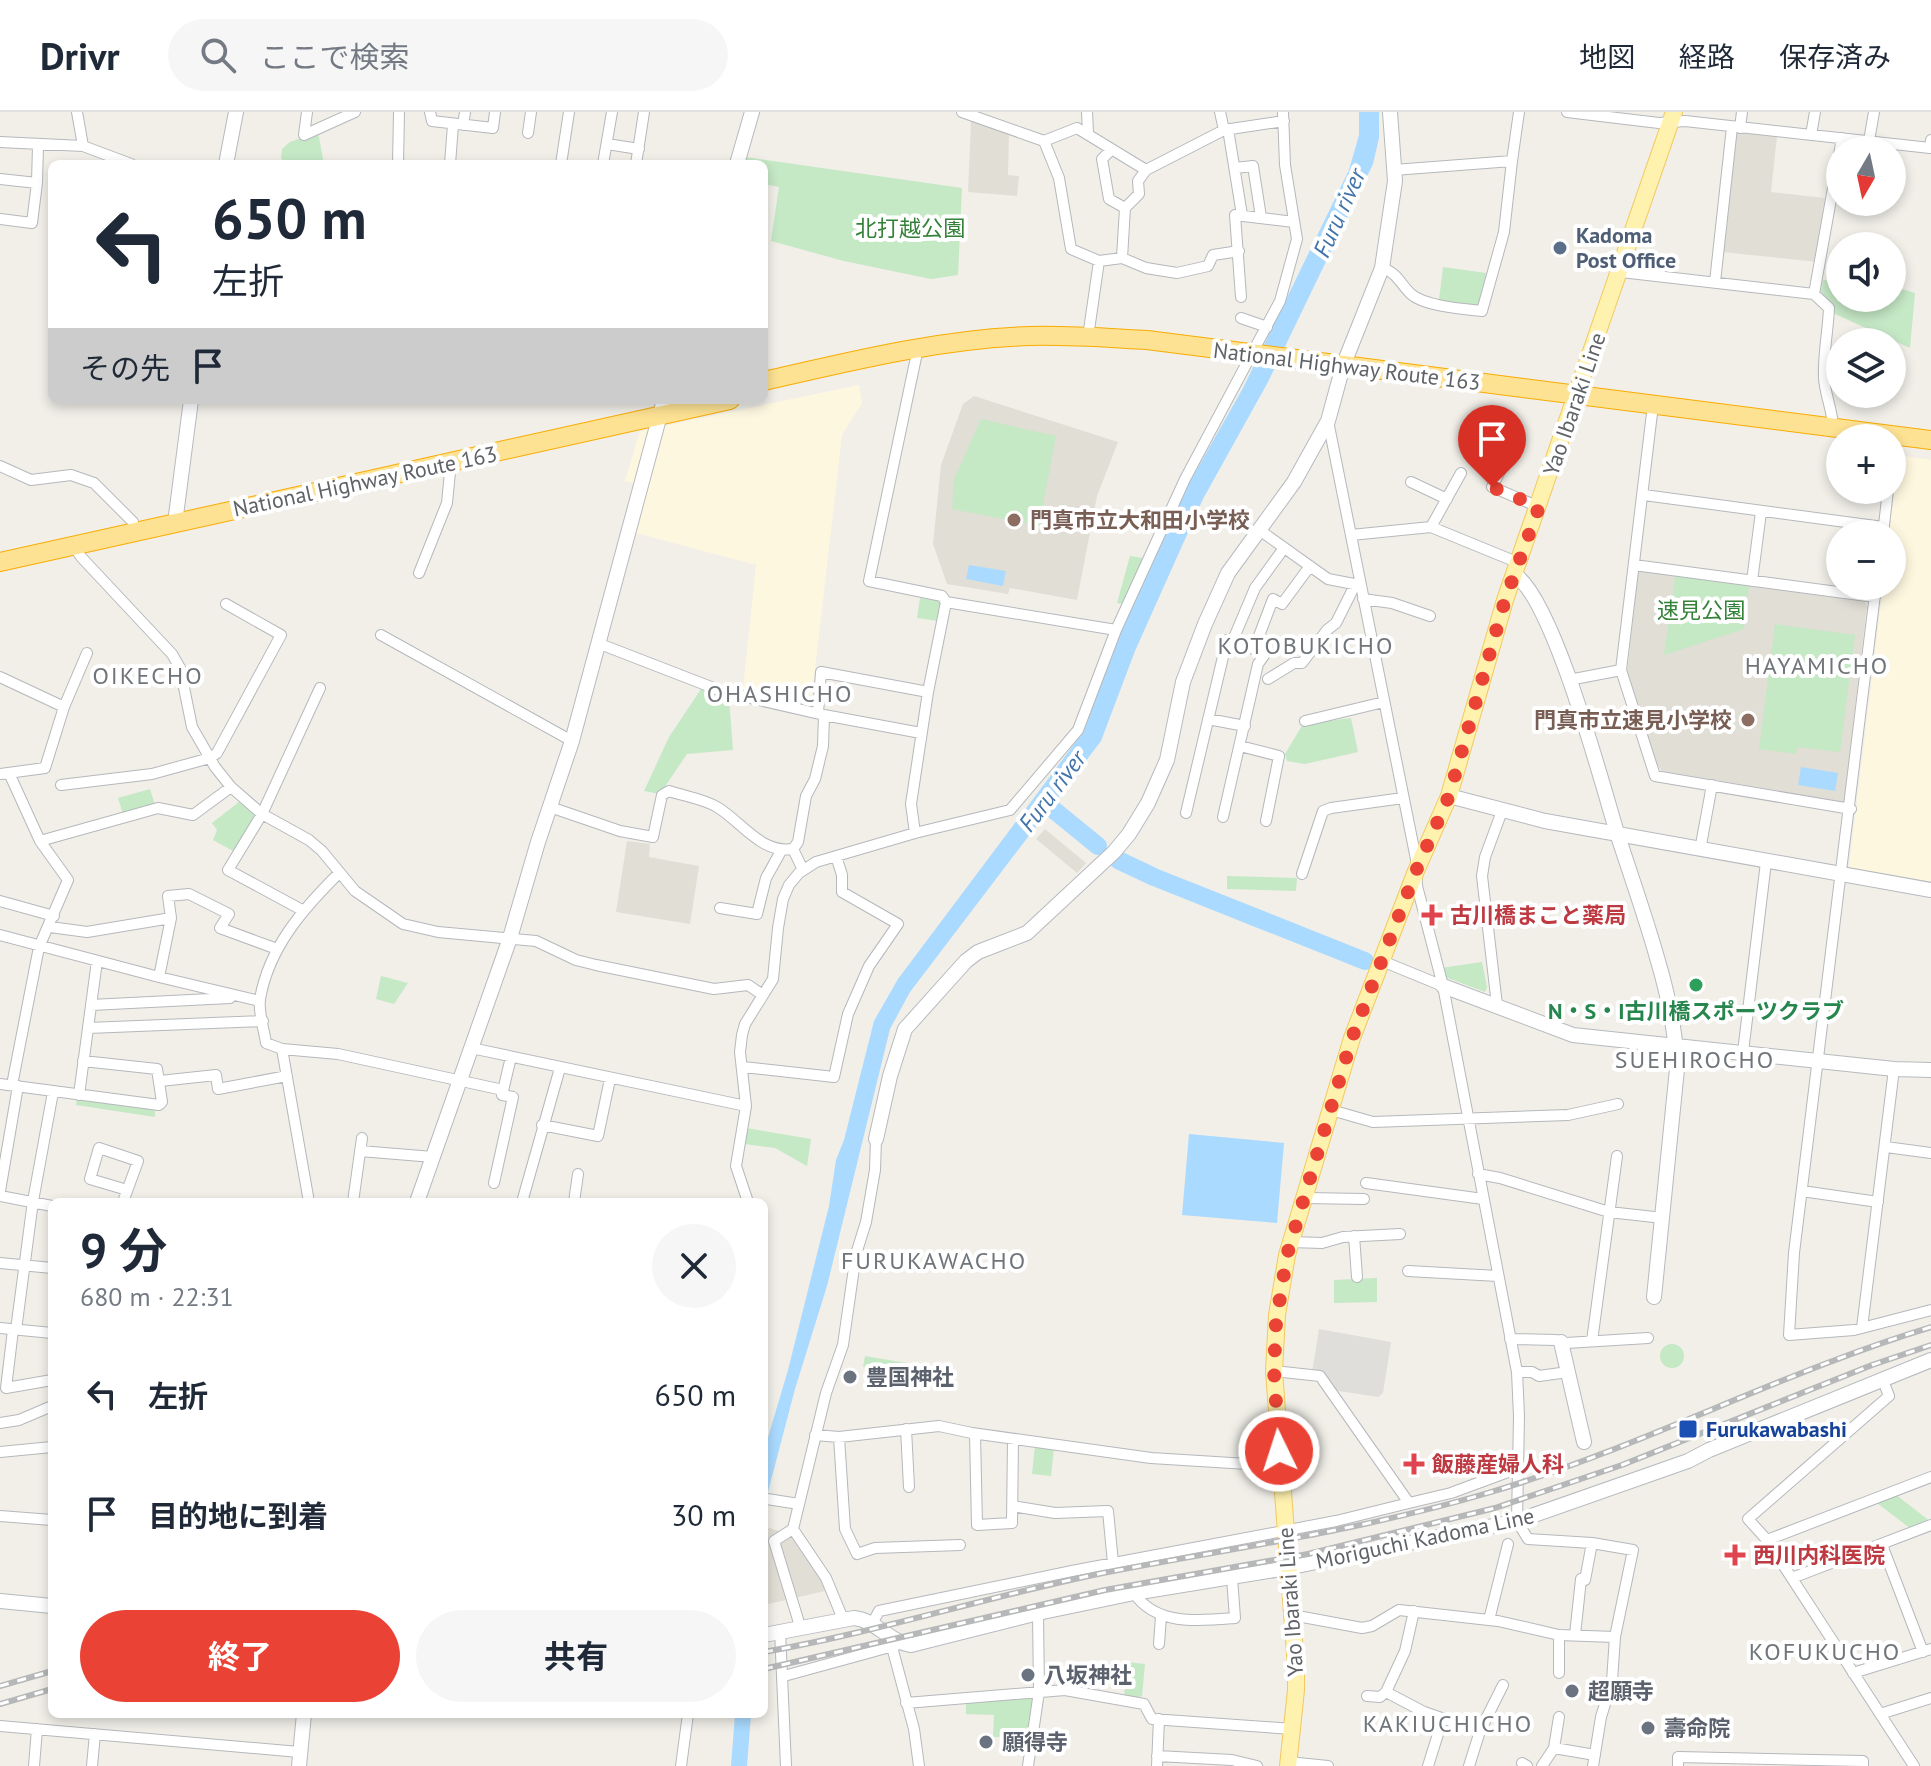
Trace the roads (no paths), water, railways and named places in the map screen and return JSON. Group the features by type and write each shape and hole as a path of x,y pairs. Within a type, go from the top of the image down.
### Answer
{"highway":[{"name":"National Highway Route 163","path":"768,380 1030,336 1088,337 1147,340 1252,359 1826,433"},
{"name":"National Highway Route 163","path":"768,391 918,354 1096,349 1252,359"},
{"name":"National Highway Route 163","path":"0,553 71,542 662,407 691,404"},
{"name":"National Highway Route 163","path":"0,562 133,522 175,518 451,462 662,407"},
{"name":"National Highway Route 163","path":"1906,445 1931,440"},
{"name":"National Highway Route 163","path":"1906,448 1931,451"}],"main road":[{"name":"Yao Ibaraki Line","path":"1288,1764 1296,1690 1274,1371 1277,1315 1291,1242 1352,1038 1416,871 1449,796 1517,569 1673,117"}],"street":[{"path":"77,112 83,146"},
{"path":"227,160 236,112"},
{"path":"307,112 304,135 355,112"},
{"path":"398,160 399,112"},
{"path":"430,112 432,121 493,128 495,112"},
{"path":"451,160 458,125 465,112"},
{"path":"528,133 531,112"},
{"path":"562,160 569,112"},
{"path":"604,160 612,112"},
{"path":"637,160 644,112"},
{"path":"738,160 752,112"},
{"path":"1087,112 1088,133"},
{"path":"1220,112 1235,168 1242,215"},
{"path":"1390,112 1394,170 1382,268 1335,370 1328,421 1358,585 1416,859 1419,896 1443,986 1517,1372 1517,1521 1528,1539 1592,1543 1633,1550 1615,1637 1612,1681 1601,1717 1594,1760 1554,1748"},
{"path":"1382,268 1396,276 1413,297 1443,306 1482,311 1504,232 1519,112"},
{"path":"1567,112 1673,117 1685,121 1826,136"},
{"path":"1715,282 1736,127 1742,112"},
{"path":"1811,135 1815,112"},
{"path":"1870,136 1874,112"},
{"path":"967,113 1044,141 1077,128 1146,170"},
{"path":"747,1198 736,1166 746,1106 740,1052 745,1024 773,979 783,899 789,885 816,862 1010,810 1078,730 1116,630 1185,479 1252,359 1280,301 1297,239 1285,165 1284,117 1226,129 1146,170 1138,181 1139,194 1125,208 1122,258"},
{"path":"1906,145 1930,148 1931,140"},
{"path":"1044,141 1059,178 1071,249 1099,261 1122,258 1146,268 1177,273 1208,266 1213,255 1239,251"},
{"path":"0,142 83,146 120,160"},
{"path":"607,144 639,149"},
{"path":"0,219 32,223 38,146"},
{"path":"1111,150 1102,159 1109,199 1125,208"},
{"path":"1394,170 1512,161"},
{"path":"1235,168 1253,166 1261,217"},
{"path":"0,179 37,183"},
{"path":"1241,297 1235,215 1294,222"},
{"path":"1814,294 1828,216"},
{"path":"1088,337 1099,261"},
{"path":"1621,272 1814,294 1829,308 1824,383 1834,424"},
{"path":"1241,318 1267,327"},
{"path":"915,833 911,804 946,602 942,596 869,581 918,354"},
{"path":"175,518 190,404"},
{"path":"418,1198 510,938 572,741 662,407"},
{"path":"1653,409 1621,670 1655,776 1851,809"},
{"path":"800,1626 774,1541 793,1529 815,1435 843,1345 856,1254 866,1222 875,1170 876,1139 890,1076 905,1029 966,961 978,952 1027,933 1114,852 1137,821 1167,760 1183,682 1228,573 1294,482 1328,421"},
{"path":"1496,447 1503,465 1492,487 1539,507"},
{"path":"419,573 447,503 451,462"},
{"path":"0,466 31,480 71,475 94,483 133,522"},
{"path":"1431,527 1461,473"},
{"path":"1411,482 1447,499"},
{"path":"1644,495 1826,522"},
{"path":"1752,581 1761,512"},
{"path":"1351,535 1431,527 1517,569 1533,594 1569,680 1659,963 1676,1047 1677,1069 1654,1297"},
{"path":"1258,529 1328,579 1358,585"},
{"path":"71,542 172,654 180,668 192,727 231,787 262,814 309,840 355,891 403,924 438,932 536,941 576,960 596,965 714,989 748,985 763,995"},
{"path":"1233,640 1255,588 1284,548"},
{"path":"1634,565 1752,581 1826,587"},
{"path":"1254,649 1273,599 1282,604 1310,566"},
{"path":"1268,679 1294,663 1302,663 1336,623 1358,585"},
{"path":"1363,599 1392,603 1430,616"},
{"path":"1875,600 1794,1253 1789,1335 1862,1328 1931,1310"},
{"path":"946,602 1116,630"},
{"path":"61,785 152,774 210,758 217,753 281,635 226,604"},
{"path":"381,635 572,741"},
{"path":"1186,813 1227,640 1233,640 1265,654 1258,664 1223,817"},
{"path":"600,644 724,692 921,733"},
{"path":"48,1205 0,1193 39,947 68,880 40,841 5,774 45,768 64,707 87,653"},
{"path":"1569,680 1621,670"},
{"path":"550,807 620,831 653,837 662,795 669,791 716,806 753,837 781,851 793,849 798,842 806,796 815,779 823,746 821,672 928,692"},
{"path":"0,677 64,707"},
{"path":"302,910 228,870 262,814 320,688"},
{"path":"1305,721 1384,702"},
{"path":"1208,719 1245,726"},
{"path":"1240,746 1279,756 1266,821"},
{"path":"1700,850 1712,785"},
{"path":"40,841 158,808 193,815 231,787"},
{"path":"1449,796 1502,811 1618,835 1931,890"},
{"path":"1302,874 1323,811 1403,798"},
{"path":"1497,1005 1482,876 1485,857 1502,811"},
{"path":"793,849 803,870"},
{"path":"720,908 757,914 766,878 781,851"},
{"path":"743,1067 834,1077 848,1014 869,966 898,924 842,892 842,875 836,856"},
{"path":"1743,1052 1766,862"},
{"path":"339,873 302,910 277,949 260,1001 266,1043 282,1049 338,1054 503,1090"},
{"path":"159,977 171,918 168,896 189,894 229,914 220,928 277,949"},
{"path":"0,901 54,916"},
{"path":"50,927 87,932 171,918"},
{"path":"0,935 260,1001"},
{"path":"79,1095 97,961"},
{"path":"1382,961 1573,1035 1894,1069 1931,1070"},
{"path":"91,1005 240,998"},
{"path":"88,1028 263,1021"},
{"path":"471,1048 746,1106"},
{"path":"282,1049 308,1198"},
{"path":"494,1183 513,1097 502,1095 511,1057"},
{"path":"0,1084 159,1105 162,1102 157,1069 83,1061"},
{"path":"523,1198 560,1068"},
{"path":"1862,1328 1894,1069"},
{"path":"160,1081 216,1075 218,1089 287,1076"},
{"path":"542,1125 598,1136 610,1079"},
{"path":"48,1381 6,1388 33,1201 53,1092"},
{"path":"1331,1110 1373,1122 1568,1115 1618,1104"},
{"path":"354,1198 362,1138"},
{"path":"1886,1147 1931,1153"},
{"path":"124,1198 138,1161 99,1148 90,1179 127,1190"},
{"path":"360,1151 433,1157"},
{"path":"1592,1341 1617,1156"},
{"path":"575,1198 578,1174"},
{"path":"1478,1174 1609,1212 1663,1218"},
{"path":"1366,1183 1483,1199"},
{"path":"1802,1191 1878,1202"},
{"path":"1305,1198 1364,1199"},
{"path":"1291,1242 1322,1243 1354,1236 1400,1234"},
{"path":"1354,1236 1357,1277"},
{"path":"0,1263 48,1268"},
{"path":"1408,1271 1498,1276"},
{"path":"0,1328 48,1333"},
{"path":"1510,1339 1561,1342 1643,1338"},
{"path":"1561,1342 1584,1442"},
{"name":"Moriguchi Kadoma Line","path":"897,1645 911,1645 1134,1593 1287,1568 1517,1521 1688,1461 1931,1360"},
{"path":"1274,1371 1320,1376 1409,1503"},
{"path":"1517,1372 1532,1372 1539,1376 1568,1372"},
{"path":"1882,1378 1889,1396 1748,1519 1767,1540 1914,1766"},
{"path":"0,1423 19,1420 48,1408"},
{"path":"815,1435 839,1437 939,1426 975,1434 1151,1458 1280,1466"},
{"path":"906,1429 909,1487"},
{"path":"975,1434 977,1525 1012,1523 1013,1439"},
{"path":"839,1437 843,1518 857,1554 875,1548 960,1545"},
{"path":"0,1452 48,1447"},
{"path":"872,1624 879,1611 1336,1521 1451,1493 1516,1469"},
{"path":"1767,1540 1931,1477"},
{"path":"768,1499 799,1504"},
{"path":"1012,1506 1055,1513 1108,1511 1113,1563"},
{"path":"0,1516 48,1520"},
{"path":"793,1529 826,1578 843,1619"},
{"path":"1792,1578 1930,1529"},
{"path":"1575,1635 1581,1579 1585,1580 1592,1543"},
{"path":"1489,1620 1508,1544"},
{"path":"1853,1673 1927,1651 1882,1545"},
{"path":"1134,1593 1142,1604 1161,1616 1205,1621 1235,1618 1232,1578"},
{"path":"0,1601 48,1606"},
{"path":"1292,1615 1362,1628 1372,1626 1399,1610 1414,1611 1489,1620 1559,1635 1615,1637"},
{"path":"1367,1696 1380,1697 1386,1692 1408,1643 1414,1611"},
{"path":"1028,1766 1039,1692 1038,1613"},
{"path":"1159,1644 1161,1616"},
{"path":"768,1634 843,1619 861,1619 897,1645 919,1766"},
{"path":"780,1631 786,1766"},
{"path":"1559,1635 1559,1673"},
{"path":"784,1676 897,1645"},
{"path":"1469,1766 1480,1731 1503,1685"},
{"path":"906,1703 1065,1690 1144,1704 1152,1719 1293,1729"},
{"path":"1386,1692 1424,1712 1480,1731"},
{"path":"1880,1714 1931,1698"},
{"path":"1542,1766 1554,1748 1559,1717"},
{"path":"0,1726 234,1746 299,1759 304,1718"},
{"path":"681,1766 687,1718"},
{"path":"1428,1766 1443,1718"},
{"path":"1159,1719 1157,1761 1232,1760 1257,1766"},
{"path":"34,1766 37,1729"},
{"path":"92,1766 95,1734"},
{"path":"1678,1766 1678,1757 1760,1762 1863,1761 1863,1766"},
{"path":"1288,1764 1328,1766"}],"water":[{"name":"Furu river","path":"1359,112 1379,112 1379,138 1373,164 1268,382 1203,499 1135,651 1101,741 910,992 890,1029 827,1286 768,1492 768,1438 788,1370 829,1206 836,1160 844,1140 874,1021 898,979 1084,731 1115,645 1184,492 1243,388 1349,170 1359,135"},
{"path":"969,565 1006,571 1003,586 966,579"},
{"path":"1801,767 1838,773 1835,791 1798,785"},
{"path":"1189,1134 1284,1143 1277,1223 1182,1215"},
{"path":"735,1718 751,1718 747,1766 731,1766"}],"waterway":[{"name":"Furu river","path":"1044,802 1098,846"},
{"path":"1118,860 1365,961"}],"railway":[{"path":"768,1651 1060,1582 1347,1528 1491,1492 1602,1454 1821,1365 1931,1327"},
{"path":"768,1668 1105,1590 1308,1554 1495,1508 1622,1465 1872,1365 1931,1345"},
{"path":"0,1686 48,1672"},
{"path":"0,1704 48,1690"}],"place":[{"name":"Kadoma Post Office","path":"1560,248"},
{"name":"門真市立大和田小学校","path":"1014,520"},
{"name":"門真市立速見小学校","path":"1748,720"},
{"name":"古川橋まこと薬局","path":"1432,915"},
{"name":"N・S・I古川橋スポーツクラブ","path":"1696,985"},
{"name":"豊国神社","path":"850,1377"},
{"name":"Furukawabashi","path":"1688,1429"},
{"name":"飯藤産婦人科","path":"1414,1464"},
{"name":"西川内科医院","path":"1735,1555"},
{"name":"八坂神社","path":"1028,1675"},
{"name":"超願寺","path":"1572,1691"},
{"name":"壽命院","path":"1648,1728"},
{"name":"願得寺","path":"986,1742"}],"district":[{"name":"KOTOBUKICHO","path":"1306,645"},
{"name":"HAYAMICHO","path":"1817,665"},
{"name":"OIKECHO","path":"148,675"},
{"name":"OHASHICHO","path":"780,693"},
{"name":"SUEHIROCHO","path":"1695,1059"},
{"name":"FURUKAWACHO","path":"934,1260"},
{"name":"KOFUKUCHO","path":"1825,1651"},
{"name":"KAKIUCHICHO","path":"1448,1723"}],"park label":[{"name":"北打越公園","path":"910,228"},
{"name":"速見公園","path":"1701,610"}]}
